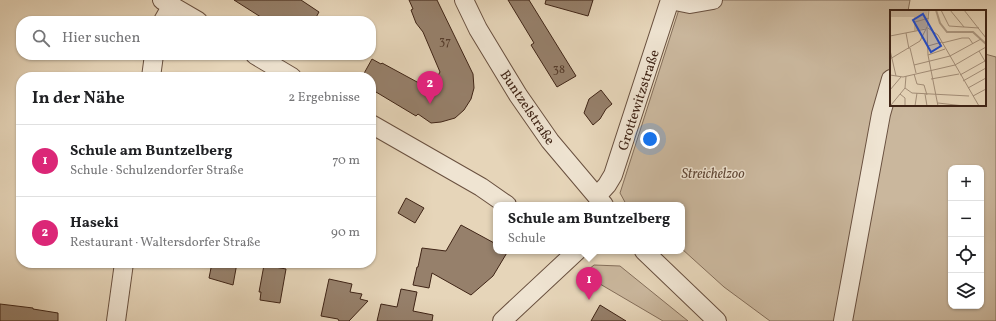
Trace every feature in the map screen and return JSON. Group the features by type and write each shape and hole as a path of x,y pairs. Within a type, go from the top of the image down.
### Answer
{"street":[{"name":"Buntzelstraße","path":"464,0 478,29 518,95 550,141 600,200"},
{"name":"Grottewitzstraße","path":"600,200 613,175 670,0"},
{"path":"670,0 690,4 713,0"},
{"path":"164,16 167,3 189,16"},
{"path":"152,72 153,60"},
{"path":"263,60 284,72"},
{"path":"843,321 881,114 890,82"},
{"path":"376,127 481,187 503,202"},
{"path":"502,321 574,254"},
{"path":"647,254 717,321"},
{"path":"116,321 123,268"}],"green space":[{"name":"Streichelzoo","path":"682,0 910,0 908,10 890,10 890,106 986,106 986,54 996,57 996,321 770,321 724,287 685,252 685,202 625,202 620,193"},
{"path":"594,265 620,266 688,321 663,321 583,274"}],"building":[{"path":"234,0 301,0 319,12 317,16 259,16"},
{"path":"409,0 437,0 473,74 474,88 471,99 464,110 455,118 431,123 418,114 416,116 376,92 376,72 365,72 371,60 374,60 430,89 440,72 423,32 416,23 411,10 413,9"},
{"path":"508,0 529,0 576,76 557,87 531,45 534,43"},
{"path":"546,0 593,0 588,16 545,4"},
{"path":"601,90 612,104 593,125 584,113 589,99"},
{"path":"406,198 424,208 415,223 398,213"},
{"path":"461,225 493,242 493,254 506,254 493,276 471,295 432,273 429,288 413,285 422,248 446,251"},
{"path":"211,268 236,268 233,285 209,278"},
{"path":"263,268 286,269 280,303 260,300 261,292 259,292"},
{"path":"329,279 352,284 350,292 362,294 360,299 368,301 349,321 339,321 338,319 321,316"},
{"path":"401,289 417,292 413,311 433,315 432,321 377,321 381,304 397,307"},
{"path":"0,304 58,313 58,321 0,321"},
{"path":"600,305 626,321 591,321"}],"place":[{"name":"Haseki","path":"430,104"},
{"name":"Schule am Buntzelberg","path":"589,300"}]}
